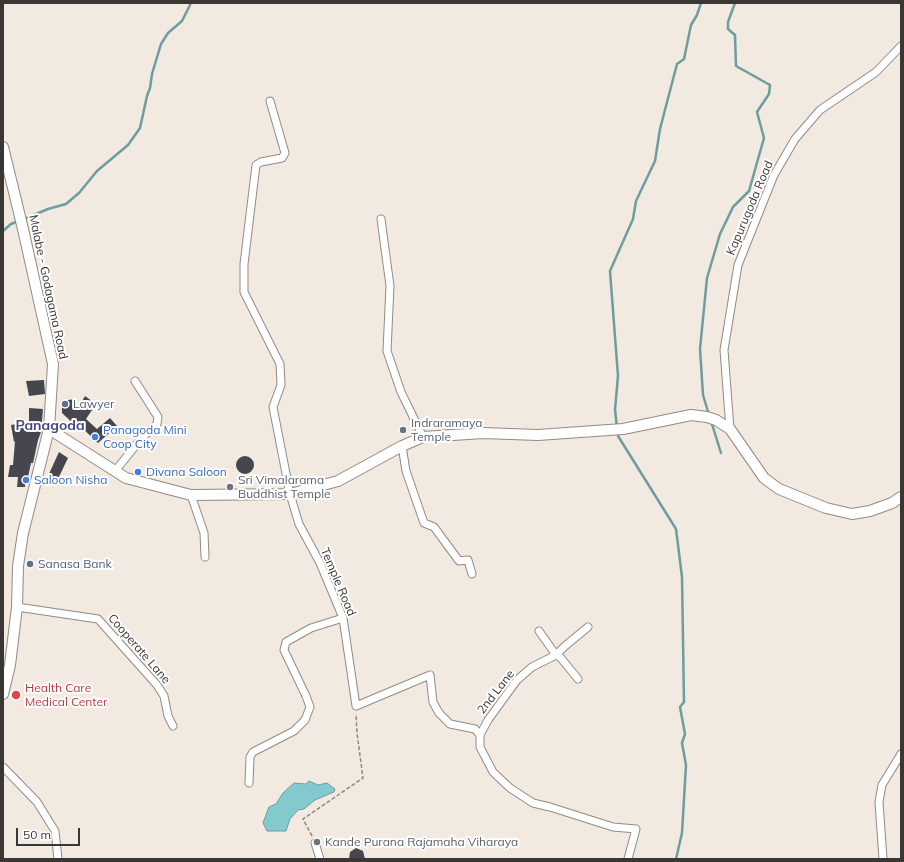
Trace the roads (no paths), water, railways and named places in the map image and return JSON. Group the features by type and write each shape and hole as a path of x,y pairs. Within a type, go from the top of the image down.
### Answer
{"main road":[{"name":"Malabe - Godagama Road","path":"3,147 53,364 49,429 23,533 18,566 17,607 10,665 3,694"},
{"path":"49,429 126,478 191,494 290,494 338,481 402,446 423,437 483,433 546,434 623,429 691,415 711,419 730,429 764,478 779,489 826,508 852,514 870,511 892,503 901,497"}],"street":[{"name":"Kapurugoda Road","path":"730,429 724,350 738,265 774,175 795,139 820,110 876,72 901,46"},
{"name":"Temple Road","path":"270,101 285,152 282,158 261,162 256,166 244,264 244,292 280,364 281,385 273,407 290,494 298,524 320,563 343,618 356,706 430,675 433,702 439,713 450,724 475,729 480,735"},
{"path":"381,219 390,286 387,351 401,392 423,437"},
{"path":"115,471 141,439 157,424 158,418 135,381"},
{"path":"402,446 406,471 424,522 434,527 459,561 468,560 472,574"},
{"path":"191,494 204,533 205,557"},
{"name":"Cooperate Lane","path":"17,607 98,619 157,685 164,696 168,716 174,726"},
{"path":"249,783 250,757 253,752 294,731 305,720 310,707 284,650 286,642 311,628 343,618"},
{"name":"2nd Lane","path":"480,735 488,720 516,680 532,667 556,655 588,627"},
{"path":"539,631 556,655 560,657 578,679"},
{"path":"480,735 480,747 493,772 510,788 533,803 613,827 636,829 628,859"},
{"path":"883,859 880,802 882,785 901,754"},
{"path":"3,767 37,802 55,831 58,859"},
{"path":"315,843 320,859"}],"water":[{"path":"309,781 318,785 327,783 335,789 334,792 315,800 304,809 298,810 290,819 286,831 267,831 263,823 269,807 276,804 283,793 294,783 306,784"}],"waterway":[{"path":"24,219 48,209 66,204 79,193 97,171 128,145 140,128 152,74 161,44 168,33 182,21 191,3"},
{"path":"617,427 615,410 618,376 610,271 633,219 636,201 655,161 660,129 677,64 684,59 691,25 697,15 701,3"},
{"path":"709,415 703,395 700,349 707,278 720,234 733,207 749,191 764,138 757,112 769,94 770,85 736,66 735,35 728,29 728,22 735,3"},
{"path":"3,231 11,224 19,221"},
{"path":"711,421 721,453"},
{"path":"618,432 618,436 676,529 682,577 684,702 680,707 685,734 682,743 686,765 682,833 676,859"}],"place":[{"name":"Lawyer","path":"65,404"},
{"name":"Indraramaya Temple","path":"403,430"},
{"name":"Panagoda Mini Coop City","path":"95,437"},
{"name":"Divana Saloon","path":"138,472"},
{"name":"Saloon Nisha","path":"26,480"},
{"name":"Sri Vimalarama Buddhist Temple","path":"230,487"},
{"name":"Sanasa Bank","path":"30,564"},
{"name":"Health Care Medical Center","path":"16,695"},
{"name":"Kande Purana Rajamaha Viharaya","path":"317,842"}],"district":[{"name":"Panagoda","path":"50,426"}]}
